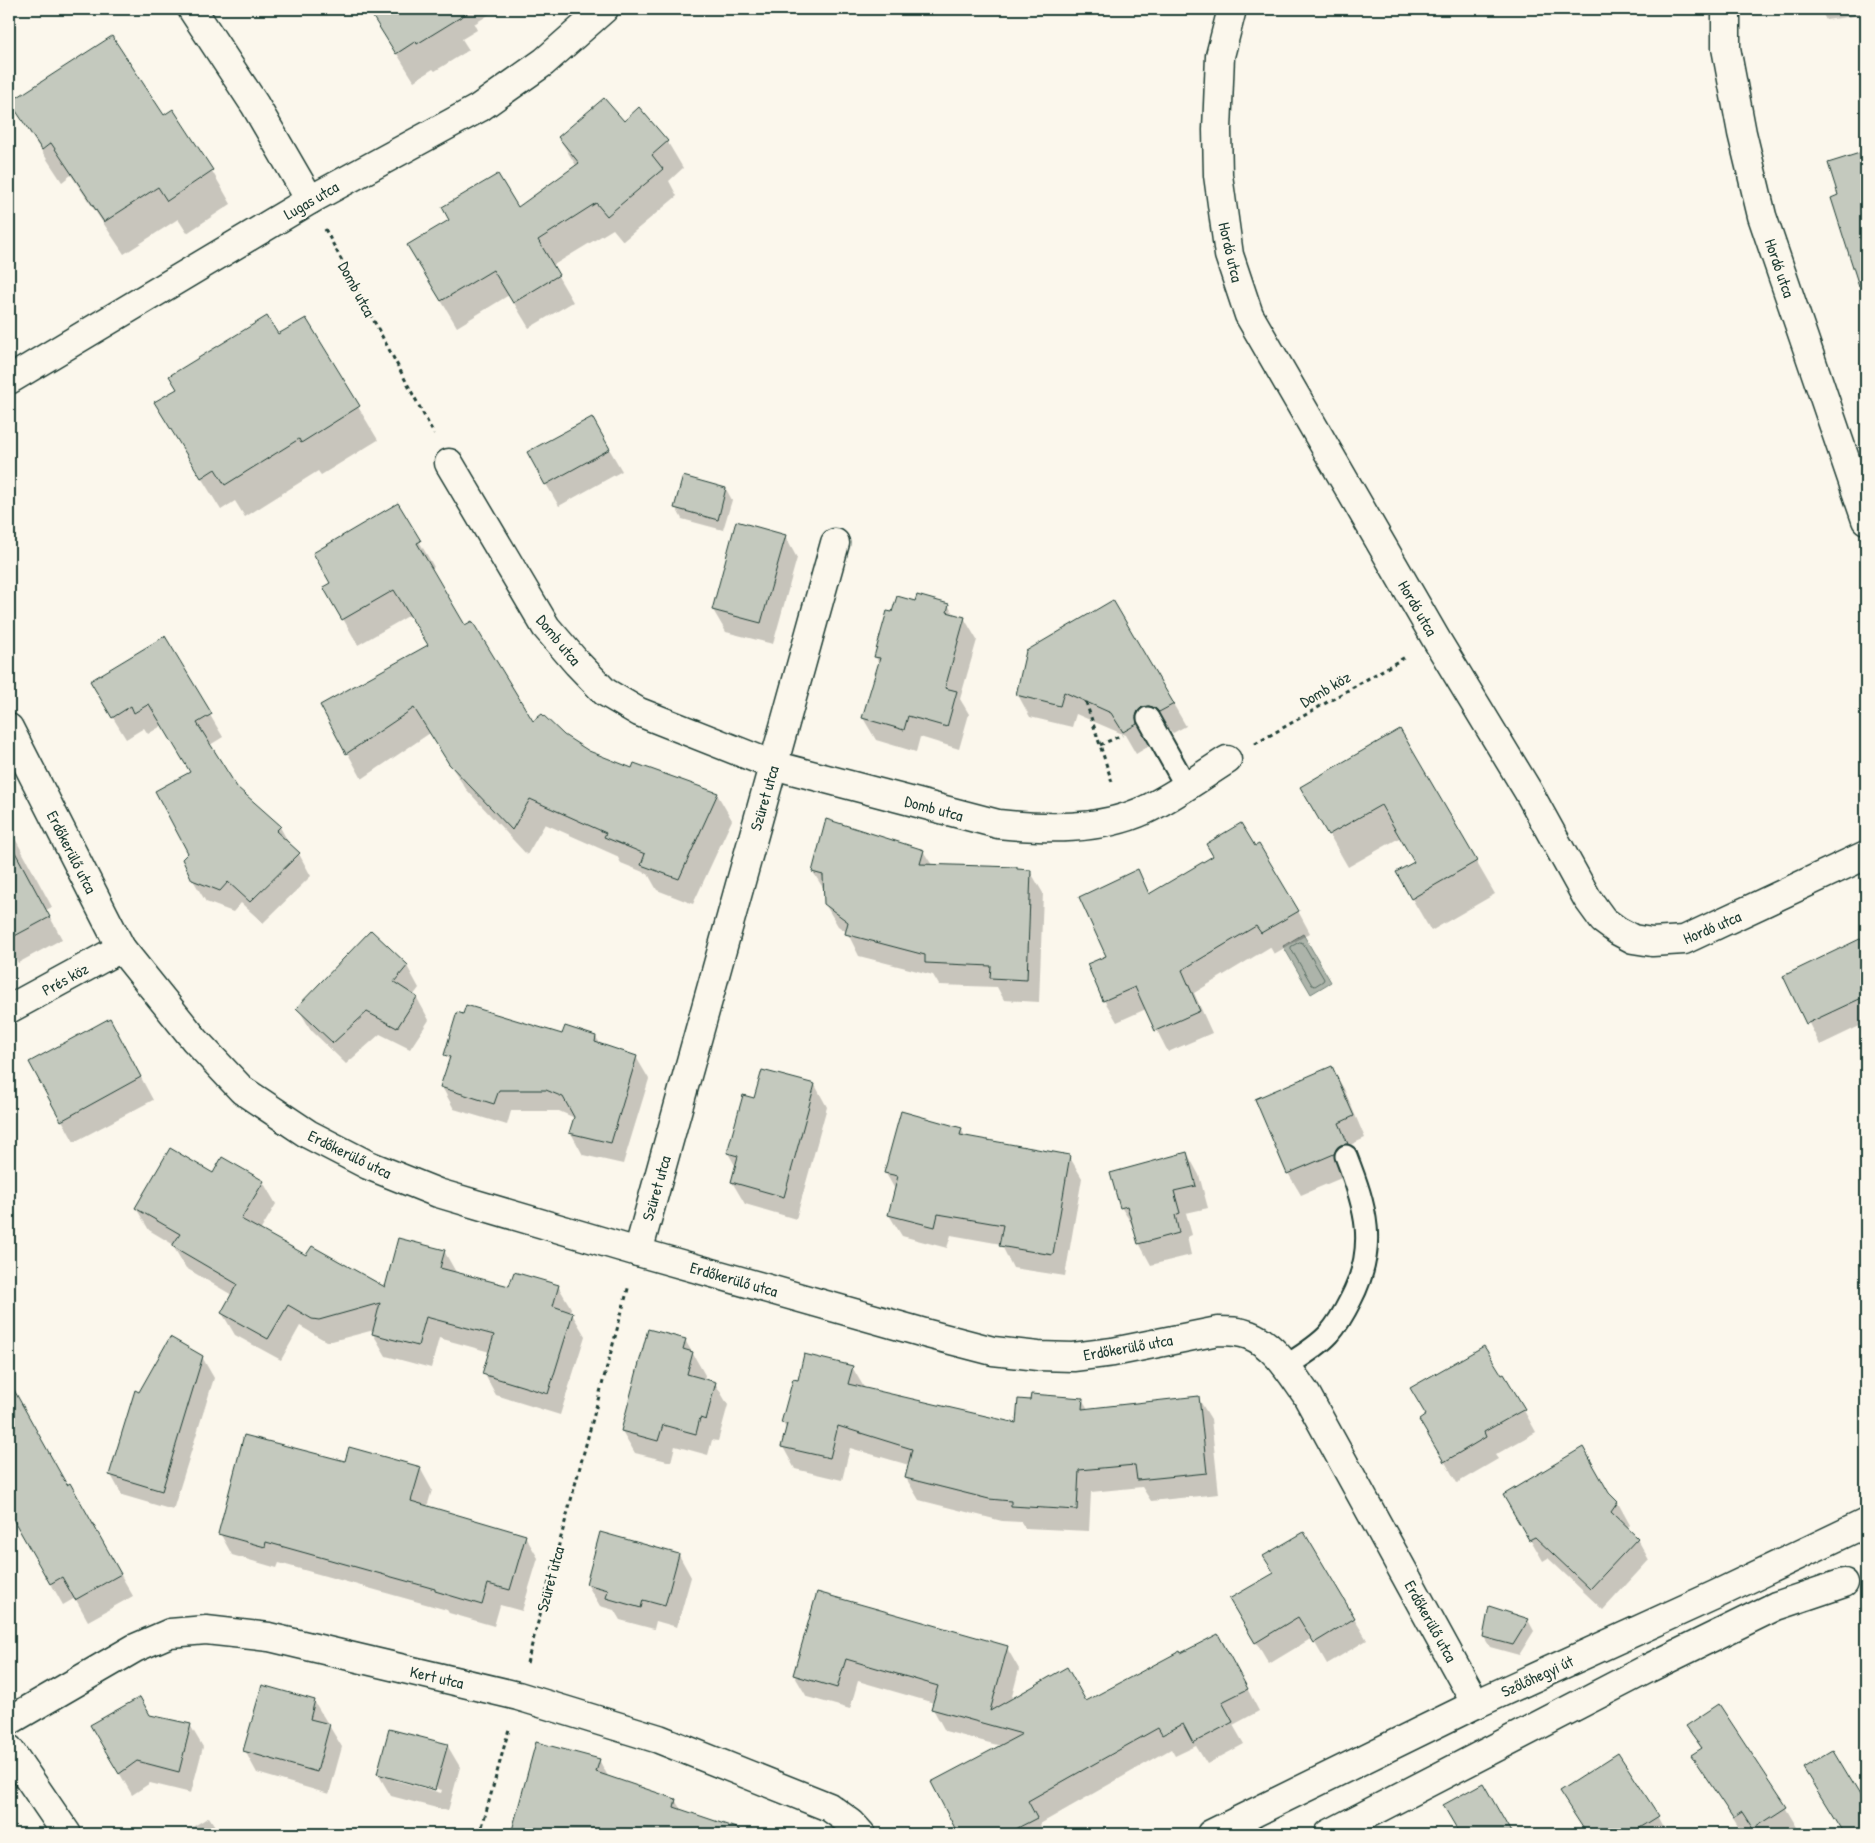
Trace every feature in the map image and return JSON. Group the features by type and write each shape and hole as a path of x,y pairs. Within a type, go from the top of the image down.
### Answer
{"street":[{"path":"192,9 255,105 310,200"},
{"name":"Lugas utca","path":"9,380 310,200 479,108 544,62 604,9"},
{"name":"Hordó utca","path":"1232,9 1220,56 1217,130 1218,175 1232,263 1249,315 1436,639 1523,784 1587,898 1603,920 1618,931 1633,938 1652,942 1684,940 1866,855"},
{"name":"Hordó utca","path":"1726,9 1726,48 1742,133 1762,216 1866,520"},
{"name":"Domb utca","path":"449,463 546,627 605,692 639,712 773,765 998,824 1031,828 1061,828 1092,825 1144,810 1227,760"},
{"name":"Szüret utca","path":"638,1252 835,543"},
{"name":"Erdőkerülő utca","path":"9,728 121,948 195,1040 242,1090 308,1134 368,1166 438,1193 638,1252 993,1351 1038,1356 1073,1357 1113,1352 1218,1331 1236,1331 1250,1335 1263,1343 1286,1366 1306,1394 1476,1704"},
{"name":"Prés köz","path":"9,1010 121,948"},
{"name":"Szőlőhegyi út","path":"1211,1834 1476,1704 1716,1595 1866,1523"},
{"path":"1329,1834 1649,1668 1768,1610 1844,1583"},
{"name":"Kert utca","path":"9,1721 135,1648 170,1634 206,1630 269,1637 518,1696 659,1739 830,1807 862,1834"},
{"path":"9,1749 67,1834"}],"lane":[{"path":"1148,718 1186,786"},
{"path":"1286,1366 1328,1335 1347,1307 1365,1265 1367,1224 1359,1189 1346,1156"}],"path":[{"name":"Domb utca","path":"310,200 449,463"},
{"name":"Domb köz","path":"1227,760 1436,639"},
{"path":"1086,702 1124,817"},
{"path":"1100,745 1126,733"},
{"name":"Szüret utca","path":"480,1834 638,1252"}],"water":[{"path":"1303,934 1331,982 1311,994 1283,946"}],"building":[{"path":"368,9 474,9 417,44 416,41 396,54"},
{"path":"112,36 164,115 173,109 213,170 167,201 158,187 104,222 51,143 42,150 10,102"},
{"path":"604,98 624,121 639,107 668,141 652,155 663,169 607,216 596,203 538,240 559,275 513,303 493,270 441,301 407,245 449,220 442,207 498,174 518,207 579,163 558,137"},
{"path":"1866,151 1866,285 1859,286 1831,198 1838,195 1828,163"},
{"path":"267,316 278,334 306,318 360,406 301,443 299,439 225,485 215,469 201,478 154,402 177,389 169,376"},
{"path":"592,417 610,449 545,485 527,452"},
{"path":"683,476 726,488 718,520 674,508"},
{"path":"398,503 421,541 417,543 465,625 472,621 533,721 542,714 564,735 589,751 632,768 634,763 718,793 679,879 641,865 645,854 604,837 606,833 530,799 512,830 449,764 414,708 346,754 320,705 428,645 394,590 342,620 323,587 330,583 313,553"},
{"path":"736,521 786,535 761,623 712,610"},
{"path":"917,595 949,604 947,612 965,617 945,688 957,691 947,727 908,716 904,730 862,718 880,658 874,657 887,611 892,612 897,596 915,601"},
{"path":"1113,600 1174,704 1159,712 1149,706 1142,707 1136,717 1137,724 1123,732 1111,713 1064,692 1060,706 1016,695 1026,651"},
{"path":"165,636 212,714 197,723 237,787 281,826 276,831 300,853 250,902 228,882 220,891 192,880 182,859 188,853 155,791 190,772 149,704 134,713 131,706 112,718 90,681"},
{"path":"1400,729 1477,861 1411,899 1396,872 1414,862 1381,805 1328,835 1300,787"},
{"path":"826,819 924,850 920,864 1017,867 1017,869 1031,870 1027,980 990,978 991,966 925,963 925,955 845,934 848,922 824,904 823,875 812,872"},
{"path":"1241,823 1255,846 1259,844 1299,911 1261,933 1256,926 1182,970 1200,1011 1155,1031 1135,987 1103,1001 1087,964 1106,956 1079,897 1138,869 1149,894 1213,856 1206,844"},
{"path":"9,841 50,917 9,939"},
{"path":"371,930 408,965 394,982 417,997 397,1028 367,1012 333,1043 296,1008"},
{"path":"1866,936 1866,996 1806,1024 1783,976"},
{"path":"466,1005 562,1034 565,1026 596,1036 595,1042 637,1056 611,1143 569,1133 574,1117 563,1097 546,1090 499,1090 494,1104 440,1087 450,1057 444,1055 457,1012 463,1014"},
{"path":"110,1018 141,1077 61,1121 29,1062"},
{"path":"1332,1066 1354,1116 1339,1123 1348,1144 1341,1145 1334,1154 1287,1174 1255,1099"},
{"path":"762,1070 815,1084 784,1197 731,1182 738,1156 727,1153 743,1095 754,1098"},
{"path":"901,1111 962,1128 960,1135 1070,1155 1053,1255 999,1246 1003,1225 938,1214 935,1227 888,1215 898,1176 884,1173"},
{"path":"170,1148 213,1173 222,1157 264,1181 241,1219 306,1255 312,1246 385,1287 398,1238 445,1250 440,1268 509,1286 514,1272 559,1285 553,1306 573,1313 548,1394 482,1374 494,1335 426,1317 418,1346 372,1334 380,1303 319,1320 312,1319 288,1305 268,1339 221,1313 237,1284 172,1246 180,1234 135,1208"},
{"path":"1187,1152 1196,1186 1174,1191 1180,1213 1175,1215 1179,1233 1138,1244 1127,1206 1120,1208 1110,1173"},
{"path":"648,1329 686,1339 683,1349 693,1352 687,1374 716,1382 706,1420 700,1418 696,1434 663,1425 658,1441 621,1431"},
{"path":"170,1337 203,1356 162,1491 109,1475 135,1390 139,1392"},
{"path":"1484,1346 1525,1409 1484,1432 1486,1437 1444,1462 1419,1420 1426,1415 1410,1388"},
{"path":"804,1354 853,1366 848,1384 1016,1423 1018,1399 1030,1400 1031,1394 1083,1398 1082,1409 1199,1396 1207,1473 1137,1480 1135,1465 1079,1470 1077,1510 1011,1506 1011,1501 989,1499 905,1478 912,1449 838,1426 830,1458 781,1447 787,1424 781,1423 793,1379 798,1380"},
{"path":"9,1381 67,1485 70,1483 121,1574 75,1600 62,1577 50,1584 9,1512"},
{"path":"244,1435 345,1461 349,1447 421,1467 411,1501 526,1535 510,1590 488,1584 482,1605 435,1591 435,1589 266,1542 265,1547 218,1534"},
{"path":"1583,1447 1609,1493 1618,1502 1611,1512 1638,1538 1590,1589 1535,1537 1529,1540 1503,1495"},
{"path":"600,1532 679,1554 665,1606 643,1600 641,1608 606,1598 608,1590 586,1584"},
{"path":"1304,1532 1355,1618 1314,1643 1298,1617 1255,1643 1229,1599 1274,1573 1263,1556"},
{"path":"817,1592 1008,1646 990,1711 1067,1667 1086,1701 1180,1651 1181,1653 1218,1634 1248,1689 1222,1702 1233,1722 1193,1743 1183,1724 1162,1735 1158,1728 1028,1801 1037,1818 1006,1834 958,1834 931,1782 1022,1734 931,1709 938,1686 846,1659 837,1688 793,1675"},
{"path":"1489,1606 1529,1619 1513,1645 1483,1637"},
{"path":"262,1685 315,1700 310,1719 330,1724 317,1772 243,1751"},
{"path":"140,1697 150,1715 191,1724 179,1772 137,1761 119,1774 90,1725"},
{"path":"1719,1704 1787,1807 1753,1829 1742,1812 1733,1818 1691,1755 1702,1748 1686,1726"},
{"path":"389,1729 448,1744 435,1790 377,1774"},
{"path":"536,1742 600,1759 596,1772 676,1799 674,1807 739,1829 738,1834 511,1834"},
{"path":"1833,1750 1866,1805 1866,1834 1844,1834 1803,1768"},
{"path":"1618,1753 1659,1816 1630,1834 1587,1834 1559,1791"},
{"path":"1483,1783 1512,1834 1460,1834 1443,1805"}]}
